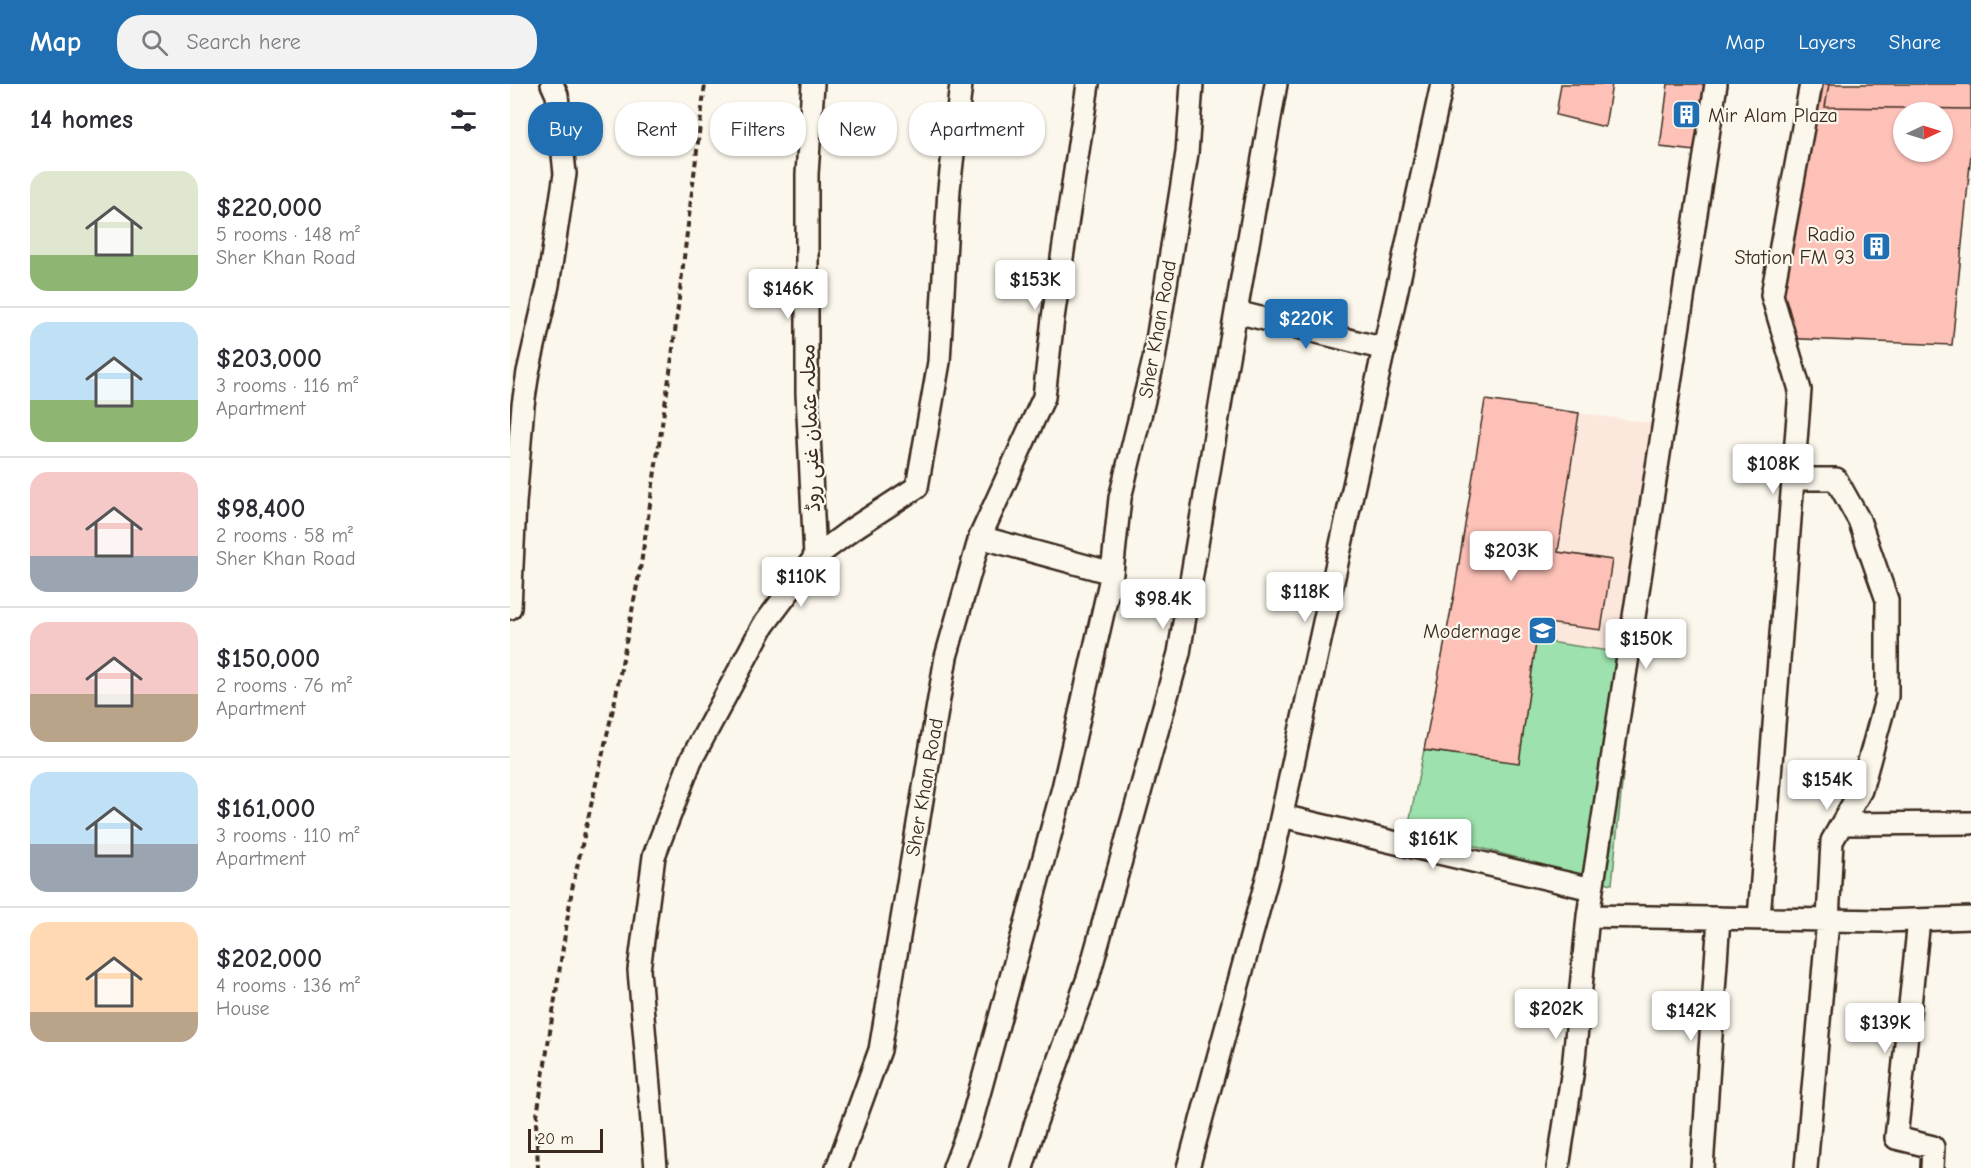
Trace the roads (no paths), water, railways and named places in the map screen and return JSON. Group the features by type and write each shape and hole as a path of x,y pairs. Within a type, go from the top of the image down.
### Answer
{"street":[{"path":"510,608 523,405 528,372 552,267 565,174 557,95 552,84"},
{"name":"محلہ عثمان غنی روڈ","path":"813,84 807,174 807,393 815,557"},
{"path":"656,1168 639,970 654,856 691,760 763,626 815,557 854,528 917,487 939,362 949,189 961,84"},
{"name":"Sher Khan Road","path":"837,1168 880,1050 946,657 980,537 1044,397 1053,318 1088,84"},
{"name":"Sher Khan Road","path":"954,1168 971,1123 1060,799 1112,573 1120,498 1154,359 1187,153 1192,84"},
{"path":"1022,1168 1036,1122 1088,978 1179,653 1276,84"},
{"path":"1188,1168 1268,876 1442,84"},
{"path":"1558,1168 1573,1069 1588,916 1716,84"},
{"path":"1759,918 1800,390 1772,295 1811,84"},
{"path":"1236,312 1385,349"},
{"path":"1794,479 1836,479 1859,520 1887,600 1887,696 1861,790 1832,841 1828,920 1806,1168"},
{"path":"980,537 1112,573"},
{"path":"1282,816 1592,889"},
{"path":"1842,824 1971,823"},
{"path":"1588,916 1828,920 1971,918"},
{"path":"1702,1168 1719,918"},
{"path":"1918,920 1896,1138 1933,1147 1932,1168"}],"place":[{"name":"Mir Alam Plaza","path":"1687,115"},
{"name":"Radio Station FM 93","path":"1876,246"},
{"name":"Modernage","path":"1542,631"}]}
